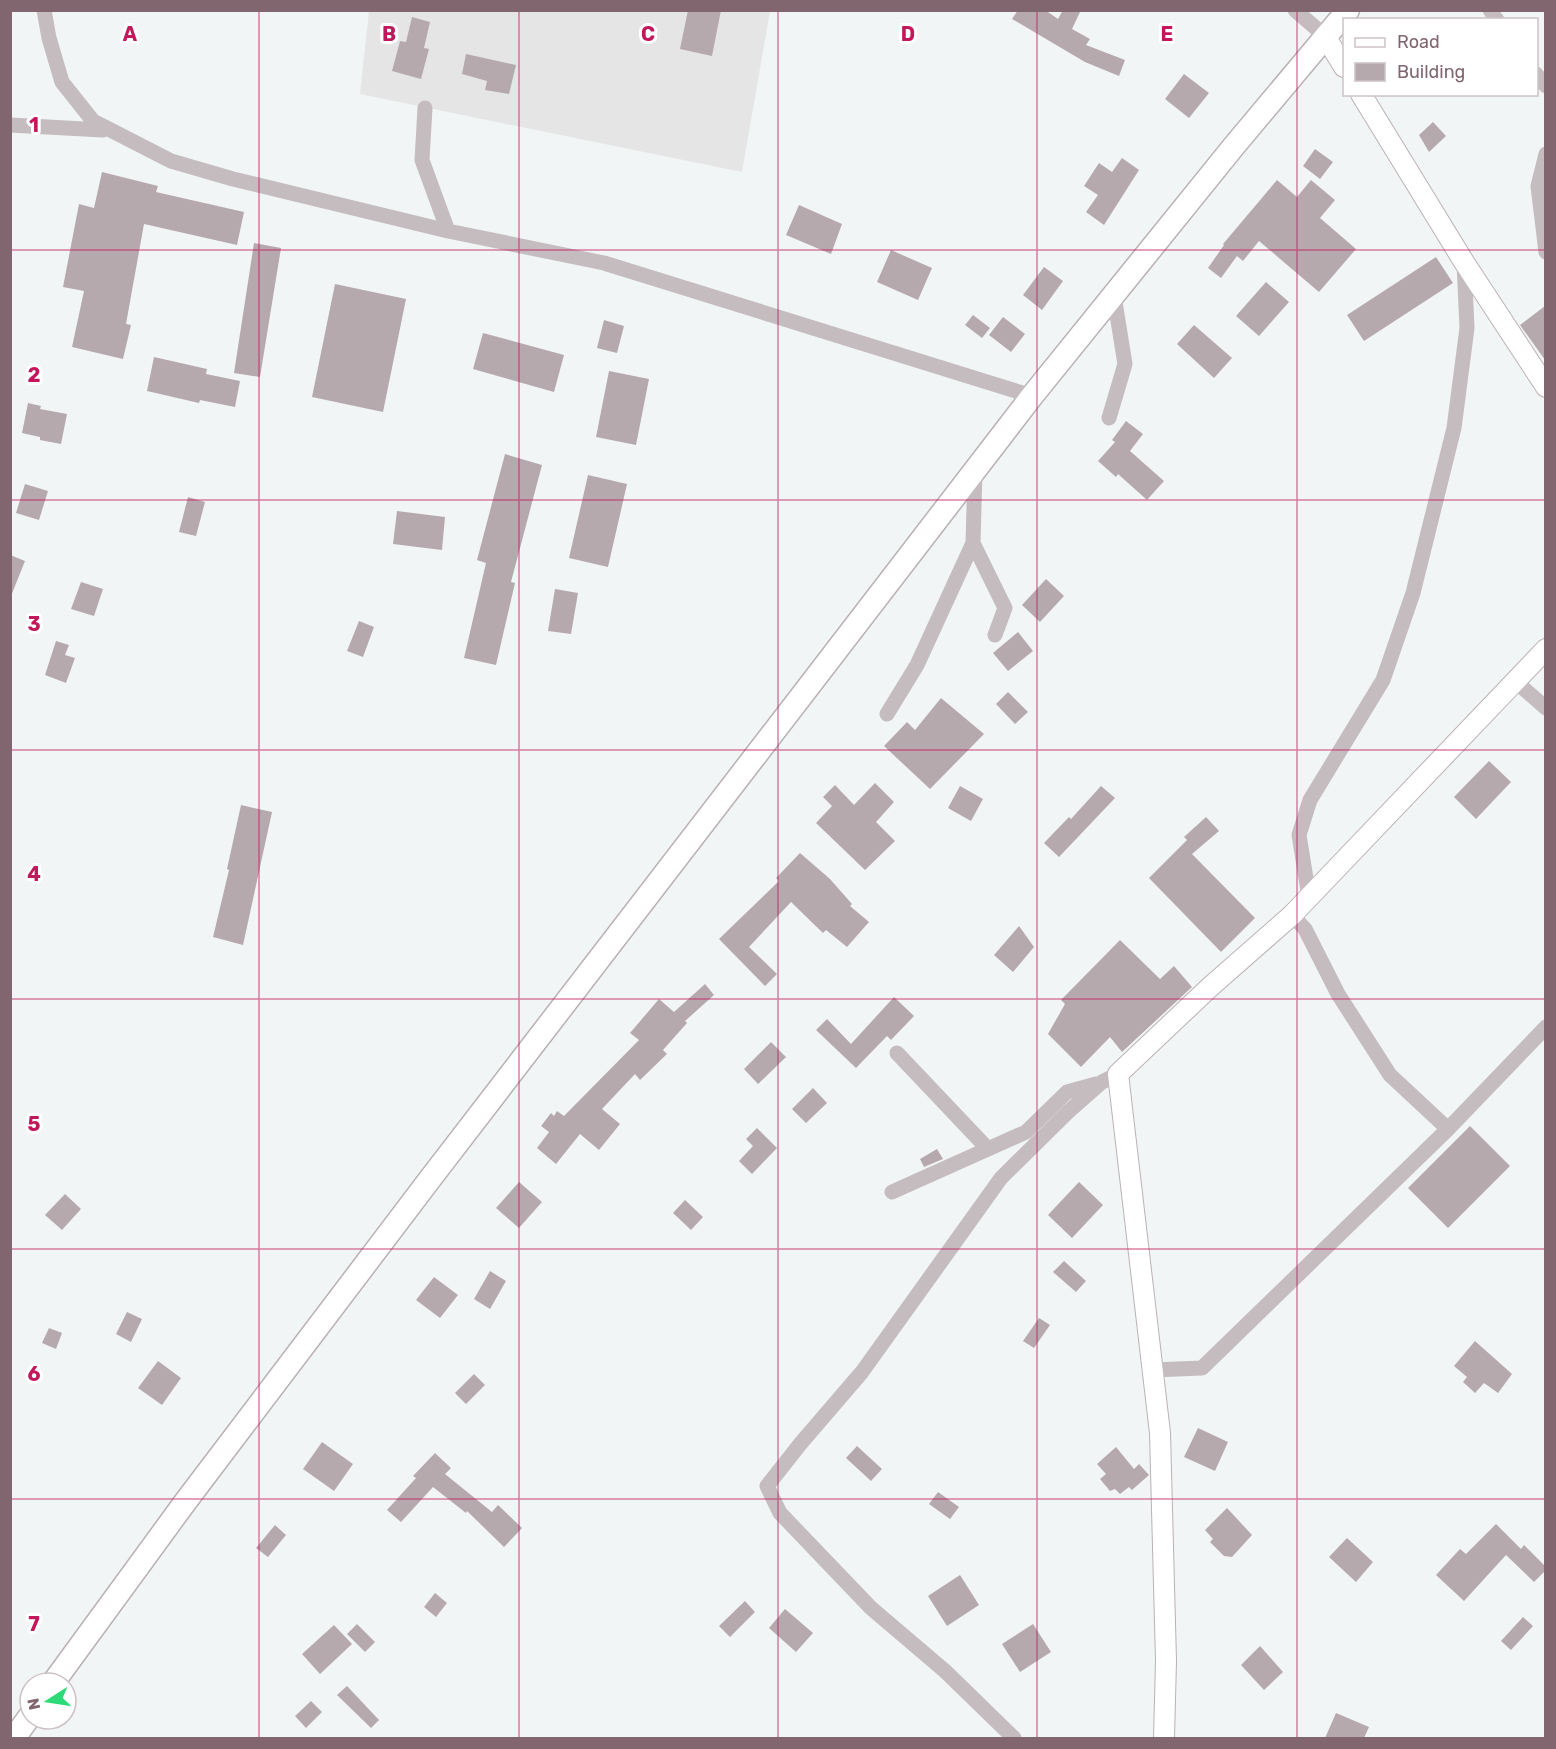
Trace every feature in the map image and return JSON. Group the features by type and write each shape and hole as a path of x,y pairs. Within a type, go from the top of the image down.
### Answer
{"main road":[{"path":"62,1671 186,1501 423,1188 1032,396 1348,10"}],"street":[{"path":"44,10 49,38 62,82 93,122 171,161 233,179 448,231 604,263 1032,396"},
{"path":"1295,10 1325,36 1343,65"},
{"path":"1362,96 1464,262 1545,387"},
{"path":"425,108 422,160 448,231"},
{"path":"10,125 110,130"},
{"path":"1545,154 1538,186 1545,252"},
{"path":"1309,897 1299,835 1310,800 1383,680 1413,593 1454,428 1467,328 1464,262"},
{"path":"1109,418 1125,363 1114,296"},
{"path":"886,714 917,665 973,543 975,470"},
{"path":"973,543 1005,608 995,635"},
{"path":"1014,1738 945,1671 871,1608 780,1513 766,1486 862,1372 1001,1178 1068,1112 1110,1078 1292,915 1545,649"},
{"path":"1515,681 1545,708"},
{"path":"1292,915 1305,929 1338,994 1390,1075 1448,1129"},
{"path":"1152,1370 1202,1368 1448,1129 1545,1027"},
{"path":"897,1053 988,1149"},
{"path":"892,1192 1026,1132 1067,1092 1110,1078"},
{"path":"1110,1078 1160,1433 1166,1661 1164,1738"}],"shaded area":[{"path":"369,11 770,11 742,172 360,94"}],"building":[{"path":"688,10 721,10 712,56 680,49"},
{"path":"1018,10 1045,10 1058,19 1063,10 1081,10 1072,29 1090,39 1086,45 1125,60 1119,76 1085,62 1012,19"},
{"path":"412,17 430,22 424,48 429,49 421,79 392,71 400,41 406,42"},
{"path":"466,54 516,65 509,94 485,90 487,81 462,74"},
{"path":"1184,74 1209,93 1189,118 1165,99"},
{"path":"1433,122 1446,136 1429,152 1419,135"},
{"path":"1315,149 1333,162 1320,179 1303,166"},
{"path":"1122,158 1139,170 1104,225 1086,212 1098,195 1084,186 1099,163 1112,172"},
{"path":"102,172 158,186 156,192 244,212 237,245 144,224 126,324 131,325 123,359 72,347 84,291 63,287 79,204 94,208"},
{"path":"1277,180 1297,197 1311,180 1335,200 1320,218 1356,249 1319,292 1259,241 1243,261 1237,256 1221,278 1208,268 1223,244"},
{"path":"799,205 842,224 831,254 786,235"},
{"path":"254,243 281,248 260,377 234,373"},
{"path":"891,250 932,268 918,300 877,282"},
{"path":"1436,257 1453,283 1364,341 1347,315"},
{"path":"1044,267 1063,281 1042,310 1023,295"},
{"path":"1266,282 1289,302 1259,336 1236,316"},
{"path":"335,284 406,299 383,412 312,397"},
{"path":"1545,306 1545,360 1520,325"},
{"path":"973,315 990,328 982,338 965,325"},
{"path":"1003,317 1025,334 1011,352 989,335"},
{"path":"604,320 624,326 617,353 597,348"},
{"path":"1194,325 1232,358 1214,378 1177,344"},
{"path":"483,333 564,355 554,392 473,369"},
{"path":"154,357 207,369 206,374 240,381 235,407 200,400 199,403 147,391"},
{"path":"609,371 649,379 636,445 596,437"},
{"path":"28,403 41,406 40,409 67,414 61,444 40,440 40,437 22,433"},
{"path":"1126,421 1143,434 1130,451 1164,481 1147,500 1118,474 1116,477 1098,461 1115,442 1112,440"},
{"path":"505,454 542,465 511,582 515,583 496,665 464,658 486,563 477,560"},
{"path":"588,475 627,484 608,567 569,558"},
{"path":"25,484 48,491 39,520 16,513"},
{"path":"188,497 205,502 196,536 179,532"},
{"path":"397,511 445,517 442,550 393,544"},
{"path":"10,555 25,561 11,596 10,596"},
{"path":"1046,579 1064,596 1040,622 1022,605"},
{"path":"81,582 103,589 94,616 71,609"},
{"path":"555,589 578,593 571,634 548,631"},
{"path":"359,621 374,627 363,657 347,651"},
{"path":"1018,632 1033,651 1008,671 993,653"},
{"path":"56,641 69,645 65,655 75,658 66,683 45,675"},
{"path":"1008,692 1028,712 1015,724 996,704"},
{"path":"941,698 984,734 930,789 884,746 907,722 915,730"},
{"path":"1489,761 1511,782 1476,819 1454,797"},
{"path":"875,783 894,802 876,822 895,841 865,870 816,823 832,806 823,797 835,785 854,805"},
{"path":"960,786 983,799 971,821 948,808"},
{"path":"1101,786 1115,798 1059,857 1044,843 1069,817 1071,819"},
{"path":"241,805 272,812 243,945 213,937"},
{"path":"1206,817 1219,831 1192,854 1255,918 1221,952 1149,878 1187,840 1184,837"},
{"path":"800,853 830,879 852,904 850,906 869,922 847,947 826,930 823,933 791,902 749,947 777,974 765,986 719,939 779,881 776,878"},
{"path":"1019,926 1034,947 1013,972 994,955"},
{"path":"1120,940 1160,979 1174,966 1192,987 1122,1052 1110,1037 1081,1067 1048,1034 1065,1004 1061,1000"},
{"path":"705,984 714,995 685,1021 687,1023 663,1050 667,1054 640,1080 635,1074 602,1109 620,1124 599,1150 580,1134 556,1164 537,1148 549,1132 541,1126 551,1113 554,1116 557,1111 564,1116 639,1040 630,1033 659,999 674,1012"},
{"path":"894,997 914,1016 891,1040 887,1036 856,1068 816,1030 827,1019 851,1044"},
{"path":"771,1042 786,1057 758,1084 744,1069"},
{"path":"813,1088 827,1103 806,1123 792,1109"},
{"path":"1470,1126 1510,1166 1448,1228 1408,1188"},
{"path":"757,1128 777,1148 752,1174 739,1161 753,1146 746,1139"},
{"path":"937,1149 943,1159 924,1167 920,1159"},
{"path":"519,1182 542,1202 519,1228 496,1208"},
{"path":"1079,1182 1103,1205 1072,1238 1048,1215"},
{"path":"65,1194 81,1209 62,1230 45,1215"},
{"path":"685,1200 703,1217 691,1230 673,1213"},
{"path":"1064,1261 1086,1281 1076,1292 1053,1272"},
{"path":"490,1271 506,1281 490,1309 474,1299"},
{"path":"434,1277 458,1295 440,1318 416,1300"},
{"path":"127,1312 142,1319 131,1342 116,1334"},
{"path":"1039,1318 1050,1325 1034,1348 1023,1341"},
{"path":"49,1328 62,1333 56,1349 42,1343"},
{"path":"1475,1341 1512,1374 1498,1393 1484,1383 1475,1393 1463,1382 1467,1377 1454,1366"},
{"path":"158,1361 181,1378 162,1405 138,1388"},
{"path":"474,1374 485,1385 466,1404 455,1393"},
{"path":"1198,1428 1228,1442 1215,1471 1184,1457"},
{"path":"322,1442 353,1464 334,1491 303,1469"},
{"path":"857,1446 882,1469 871,1481 846,1458"},
{"path":"1116,1447 1134,1469 1139,1464 1149,1475 1132,1490 1129,1487 1120,1494 1115,1489 1110,1491 1100,1479 1106,1474 1097,1464"},
{"path":"435,1453 451,1468 445,1474 492,1512 498,1505 522,1528 504,1547 467,1511 466,1513 433,1487 401,1522 387,1510 416,1478 413,1476"},
{"path":"938,1492 959,1507 950,1519 929,1504"},
{"path":"1227,1508 1252,1535 1232,1557 1224,1556 1210,1542 1213,1539 1205,1530"},
{"path":"1496,1524 1521,1549 1524,1545 1545,1566 1545,1571 1534,1582 1506,1555 1464,1601 1436,1575 1460,1549 1466,1554"},
{"path":"275,1525 286,1535 268,1557 256,1548"},
{"path":"1347,1538 1373,1562 1356,1582 1329,1557"},
{"path":"960,1575 979,1605 947,1626 928,1596"},
{"path":"435,1593 447,1603 436,1617 424,1607"},
{"path":"745,1601 755,1612 730,1637 719,1626"},
{"path":"785,1609 813,1633 796,1652 769,1628"},
{"path":"1523,1617 1533,1626 1511,1650 1501,1641"},
{"path":"357,1624 375,1642 365,1652 347,1634"},
{"path":"1033,1624 1051,1652 1020,1672 1002,1644"},
{"path":"334,1625 352,1644 320,1674 302,1654"},
{"path":"1260,1646 1283,1672 1264,1690 1241,1665"},
{"path":"347,1686 379,1720 371,1728 337,1695"},
{"path":"311,1701 322,1712 306,1728 295,1716"},
{"path":"1336,1713 1369,1727 1364,1738 1325,1738"}]}
